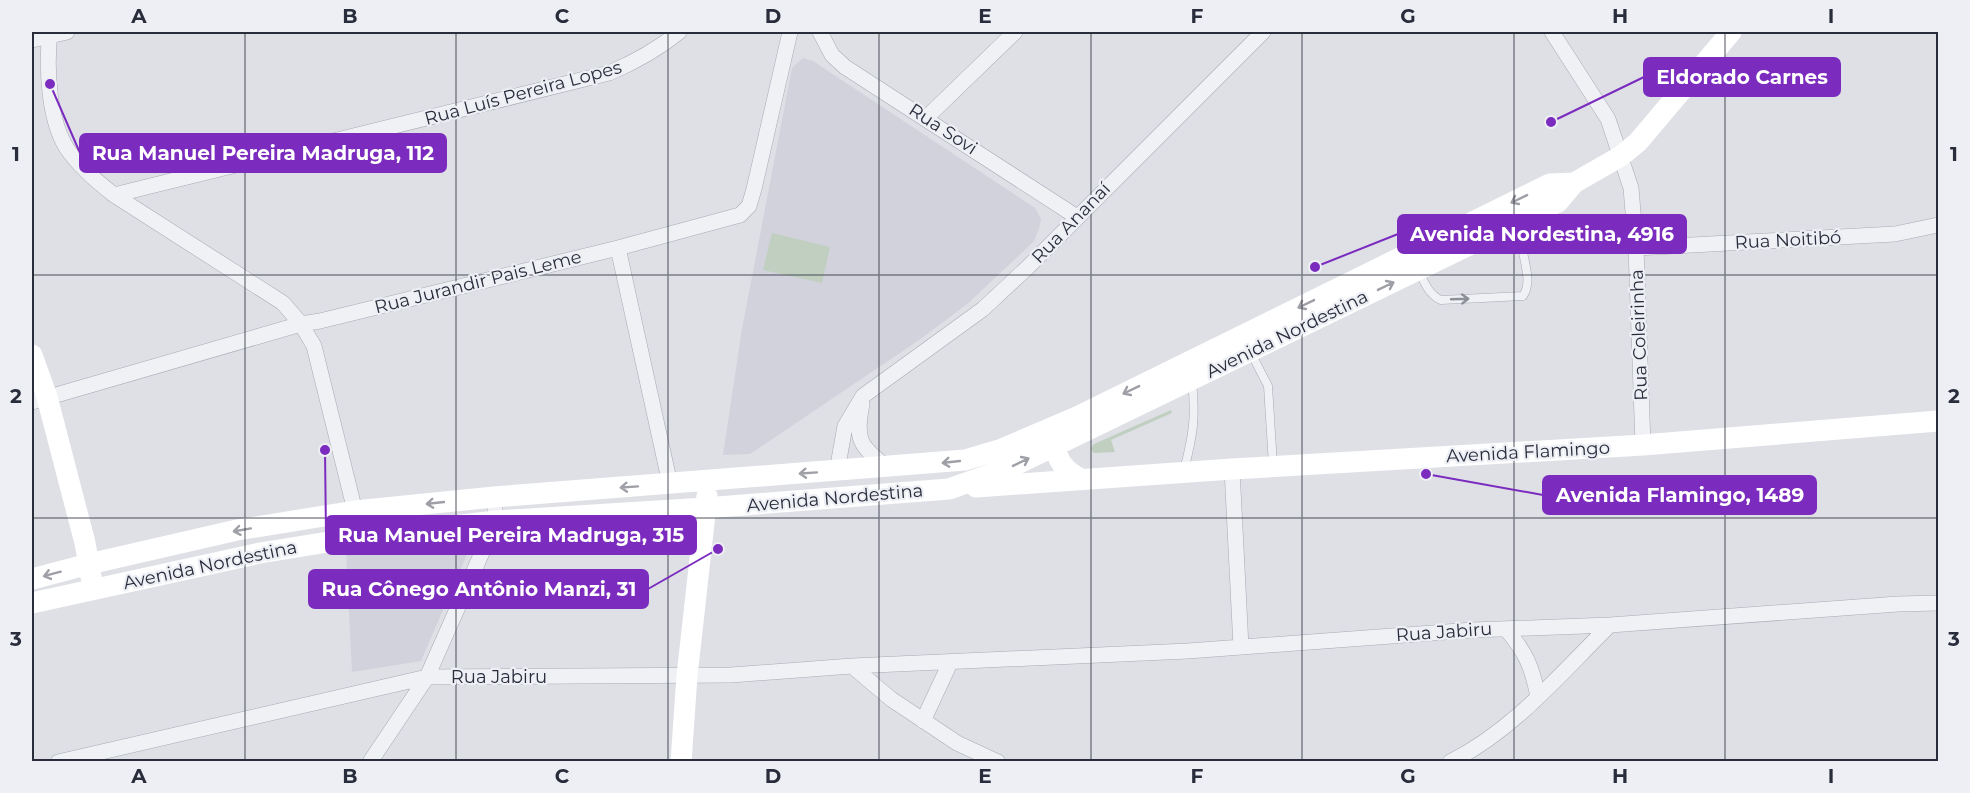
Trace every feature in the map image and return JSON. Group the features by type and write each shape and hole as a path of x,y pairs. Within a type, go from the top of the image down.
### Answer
{"main road":[{"name":"Avenida Nordestina","path":"32,579 237,530 355,511 494,497 965,460 1050,438 1192,380 1557,202 1574,183 1621,156 1638,142 1731,32"},
{"name":"Avenida Nordestina","path":"32,603 260,553 359,537 496,521 949,489 1009,468 1050,438 1550,184 1574,183"},
{"path":"32,355 39,400 89,564 93,589"},
{"name":"Avenida Flamingo","path":"949,489 1184,472 1643,445 1938,421"},
{"path":"1050,438 1060,464 1069,473 1081,479"},
{"path":"681,762 687,676 709,481"}],"street":[{"path":"32,40 49,34 67,32"},
{"name":"Rua Luís Pereira Lopes","path":"114,195 609,73 635,63 679,32"},
{"name":"Rua Jurandir Pais Leme","path":"39,400 301,324 734,218 749,206 790,32"},
{"name":"Rua Sovi","path":"820,32 832,55 845,67 1077,217"},
{"path":"926,118 1015,32"},
{"name":"Rua Ananaí","path":"837,471 845,426 863,396 983,309 1263,32"},
{"name":"Rua Coleirinha","path":"1551,32 1608,119 1631,188 1636,248 1643,445"},
{"path":"49,34 47,61 58,129 69,152 92,177 114,195 283,303 301,324 314,346 355,511 359,537"},
{"name":"Rua Noitibó","path":"1636,248 1895,234 1938,225"},
{"path":"618,248 670,484"},
{"path":"863,396 859,434 861,442 868,453 887,467"},
{"path":"1232,469 1241,647"},
{"path":"370,762 427,677 496,521 494,497"},
{"name":"Rua Jabiru","path":"58,762 427,677 731,675 852,666 1188,651 1506,628 1610,625 1938,603"},
{"path":"1450,762 1522,713 1610,625"},
{"path":"1506,628 1522,648 1538,697"},
{"path":"923,721 950,663"},
{"path":"852,666 891,699 923,721 957,743 998,762"}],"lane":[{"path":"1418,270 1430,292 1440,300 1523,296 1527,281 1521,236 1526,218"},
{"path":"1250,352 1268,386 1273,467"},
{"path":"1184,472 1195,412 1192,380"}],"shaded area":[{"path":"803,58 813,61 1035,208 1041,219 1039,229 1034,241 966,305 922,338 750,454 723,455 742,329 792,68"},
{"path":"474,538 421,661 352,672 346,550"}],"green space":[{"path":"772,233 830,247 822,283 763,270"},
{"path":"1171,410 1172,413 1111,440 1115,452 1094,453 1092,451 1094,444"}],"place":[{"name":"Rua Manuel Pereira Madruga, 112","path":"50,84"},
{"name":"Eldorado Carnes","path":"1551,122"},
{"name":"Avenida Nordestina, 4916","path":"1315,267"},
{"name":"Rua Manuel Pereira Madruga, 315","path":"325,450"},
{"name":"Avenida Flamingo, 1489","path":"1426,474"},
{"name":"Rua Cônego Antônio Manzi, 31","path":"718,549"}]}
